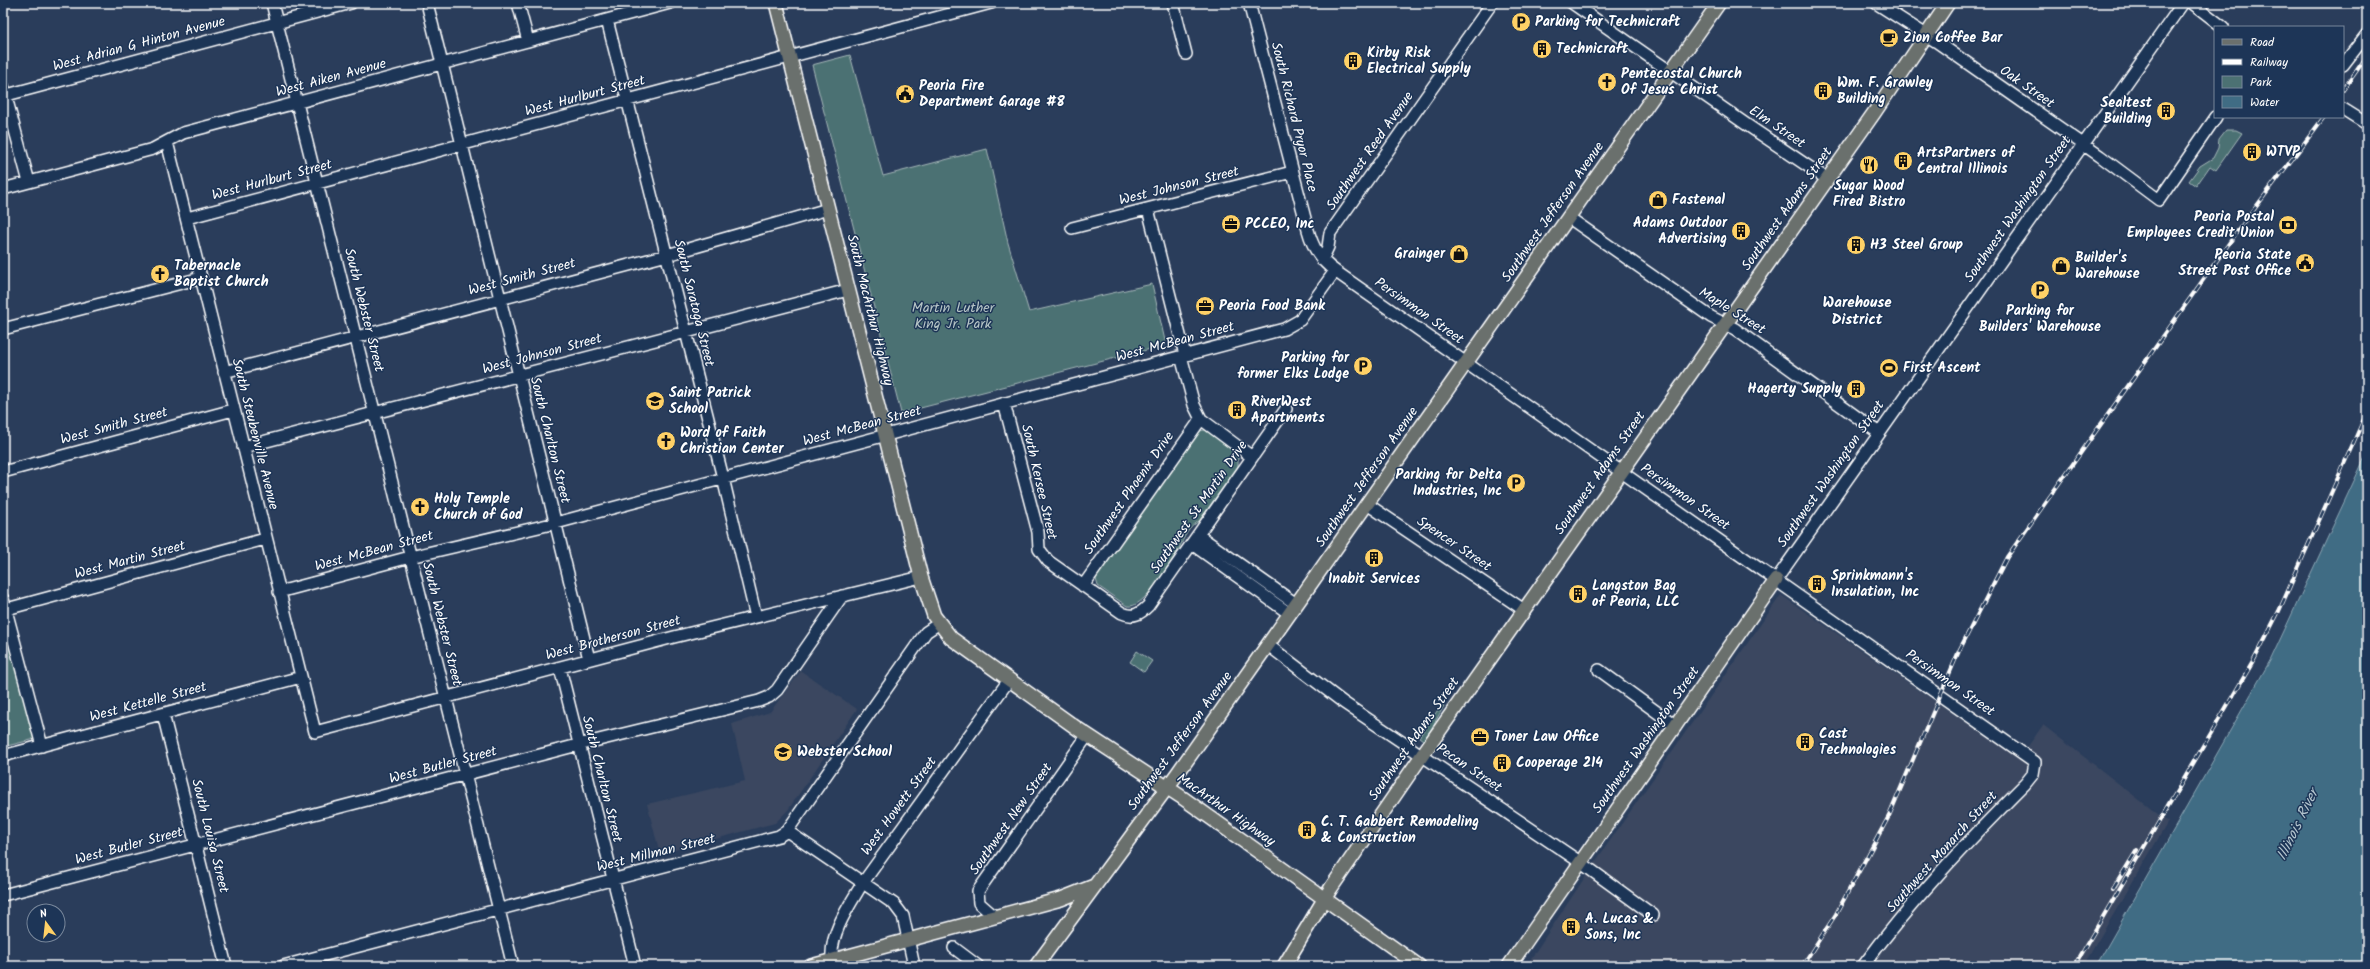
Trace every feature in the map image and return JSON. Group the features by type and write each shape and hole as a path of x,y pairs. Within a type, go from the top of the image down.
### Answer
{"main road":[{"name":"South MacArthur Highway","path":"776,3 921,577 938,624"},
{"name":"Southwest Jefferson Avenue","path":"1036,966 1167,788 1719,3"},
{"name":"Southwest Adams Street","path":"1284,966 1324,899 1423,754 1927,36 1948,3"},
{"name":"Southwest Washington Street","path":"1509,966 1776,580"},
{"name":"MacArthur Highway","path":"938,624 957,643 1087,736 1167,788 1419,966"},
{"path":"811,966 832,959 910,941 1061,899 1094,886"}],"street":[{"name":"South Webster Street","path":"272,3 513,966"},
{"name":"West Adrian G Hinton Avenue","path":"4,92 351,3"},
{"name":"South Charlton Street","path":"426,3 589,659"},
{"path":"518,3 528,41"},
{"name":"West Aiken Avenue","path":"3,189 153,149 183,133 607,20 641,7 670,3"},
{"name":"West Hurlburt Street","path":"187,218 991,3"},
{"path":"1173,3 1186,54"},
{"name":"South Richard Pryor Place","path":"1249,3 1292,172 1313,247 1322,260"},
{"name":"Southwest Reed Avenue","path":"1322,260 1328,247 1330,233 1492,3"},
{"name":"Elm Street","path":"1572,3 1827,179"},
{"name":"Oak Street","path":"1876,3 1927,36 2159,200 2215,118"},
{"name":"Southwest Washington Street","path":"1776,580 2183,3"},
{"path":"2192,3 2222,26"},
{"name":"South Saratoga Street","path":"607,20 723,478 756,617"},
{"path":"2344,64 2367,34"},
{"path":"4,92 29,182"},
{"path":"2344,110 2367,124"},
{"name":"South Steubenville Avenue","path":"167,142 187,218 265,539 315,732"},
{"name":"West Johnson Street","path":"1072,228 1292,172"},
{"name":"West Smith Street","path":"224,372 355,336 667,255 828,209"},
{"path":"1148,209 1194,405 1201,419 1252,457"},
{"name":"Maple Street","path":"1568,217 1711,317 1735,329 1879,432"},
{"name":"Persimmon Street","path":"1322,260 1335,271 2030,759"},
{"name":"West McBean Street","path":"279,592 410,557 556,523 1284,329 1300,320 1335,271"},
{"path":"3,329 201,278"},
{"name":"West Johnson Street","path":"243,447 848,290"},
{"name":"South Kersee Street","path":"1004,403 1038,532 1039,549 1048,560 1083,586 1122,613 1132,616"},
{"name":"Southwest St Martin Drive","path":"1132,616 1138,614 1148,606 1286,409"},
{"name":"West Smith Street","path":"3,472 233,410"},
{"name":"Southwest Phoenix Drive","path":"1083,586 1201,419"},
{"name":"Spencer Street","path":"1367,504 1524,610"},
{"name":"West Martin Street","path":"4,606 265,539"},
{"path":"1195,540 1293,609"},
{"name":"West Brotherson Street","path":"315,732 560,668 589,659 921,577"},
{"name":"West Butler Street","path":"3,895 578,745 735,708 769,697 777,690 842,596"},
{"path":"4,606 42,746"},
{"path":"914,966 910,941 903,916 894,904 862,884 787,831 926,632 938,624"},
{"name":"Pecan Street","path":"1268,645 1344,703 1423,754 1580,862 1653,916"},
{"name":"South Charlton Street","path":"560,668 578,745 635,966"},
{"path":"1599,670 1676,726"},
{"name":"West Kettelle Street","path":"3,756 301,677"},
{"name":"West Howett Street","path":"832,959 834,941 845,915 862,884 1009,680"},
{"name":"South Louisa Street","path":"163,714 226,966"},
{"name":"Southwest New Street","path":"995,917 979,903 978,891 1087,736"},
{"name":"Southwest Monarch Street","path":"1863,966 1917,898 1968,841 2025,784 2036,766 2030,759"},
{"name":"West Millman Street","path":"282,966 767,840 787,831"},
{"path":"954,948 978,966"}],"shaded area":[{"path":"1781,595 2019,759 2043,725 2168,822 2083,966 1526,966 1593,865"},
{"name":"Webster School","path":"801,671 857,709 788,810 775,823 660,854 647,804 745,781 732,724 770,712"}],"green space":[{"name":"Martin Luther King Jr. Park","path":"850,55 883,176 987,149 1008,243 1029,312 1152,284 1166,345 901,413 812,65"},
{"path":"2226,130 2236,130 2242,133 2216,170 2210,166 2196,186 2189,181 2200,166 2213,158 2218,148 2219,139"},
{"path":"1205,430 1238,452 1238,466 1199,521 1187,533 1179,549 1156,584 1141,601 1134,605 1127,606 1098,586 1095,576 1128,532 1163,478 1168,476 1198,431"},
{"path":"3,621 35,739 3,747"},
{"path":"1137,651 1152,661 1144,672 1130,662"},
{"path":"1442,704 1444,706 1431,730 1423,740 1419,737"}],"water":[{"name":"Illinois River","path":"2367,453 2367,966 2096,966 2271,659"}],"railway":[{"path":"2344,89 2367,56"},
{"path":"1802,966 1836,914 1889,816 1959,651 2007,557 2237,232 2323,118"},
{"path":"2074,966 2254,660 2279,611 2367,412"},
{"path":"2113,889 2137,850"}],"place":[{"name":"Parking for Technicraft","path":"1521,22"},
{"name":"Zion Coffee Bar","path":"1889,38"},
{"name":"Technicraft","path":"1542,49"},
{"name":"Kirby Risk Electrical Supply","path":"1353,61"},
{"name":"Pentecostal Church Of Jesus Christ","path":"1607,82"},
{"name":"Wm. F. Grawley Building","path":"1823,91"},
{"name":"Peoria Fire Department Garage #8","path":"905,94"},
{"name":"Sealtest Building","path":"2166,111"},
{"name":"WTVP","path":"2252,152"},
{"name":"ArtsPartners of Central Illinois","path":"1903,161"},
{"name":"Sugar Wood Fired Bistro","path":"1869,165"},
{"name":"Fastenal","path":"1658,200"},
{"name":"PCCEO, Inc","path":"1231,224"},
{"name":"Peoria Postal Employees Credit Union","path":"2288,225"},
{"name":"Adams Outdoor Advertising","path":"1741,231"},
{"name":"H3 Steel Group","path":"1856,245"},
{"name":"Grainger","path":"1459,254"},
{"name":"Peoria State Street Post Office","path":"2305,263"},
{"name":"Builder's Warehouse","path":"2061,266"},
{"name":"Tabernacle Baptist Church","path":"160,274"},
{"name":"Parking for Builders' Warehouse","path":"2040,290"},
{"name":"Peoria Food Bank","path":"1205,306"},
{"name":"Parking for former Elks Lodge","path":"1363,366"},
{"name":"First Ascent","path":"1889,368"},
{"name":"Hagerty Supply","path":"1856,389"},
{"name":"Saint Patrick School","path":"655,401"},
{"name":"RiverWest Apartments","path":"1237,410"},
{"name":"Word of Faith Christian Center","path":"666,441"},
{"name":"Parking for Delta Industries, Inc","path":"1516,483"},
{"name":"Holy Temple Church of God","path":"420,507"},
{"name":"Inabit Services","path":"1374,558"},
{"name":"Sprinkmann's Insulation, Inc","path":"1817,584"},
{"name":"Langston Bag of Peoria, LLC","path":"1578,594"},
{"name":"Toner Law Office","path":"1480,737"},
{"name":"Cast Technologies","path":"1805,742"},
{"name":"Webster School","path":"783,752"},
{"name":"Cooperage 214","path":"1502,763"},
{"name":"C. T. Gabbert Remodeling & Construction","path":"1307,830"},
{"name":"A. Lucas & Sons, Inc","path":"1571,927"}],"district":[{"name":"Warehouse District","path":"1857,312"}]}
